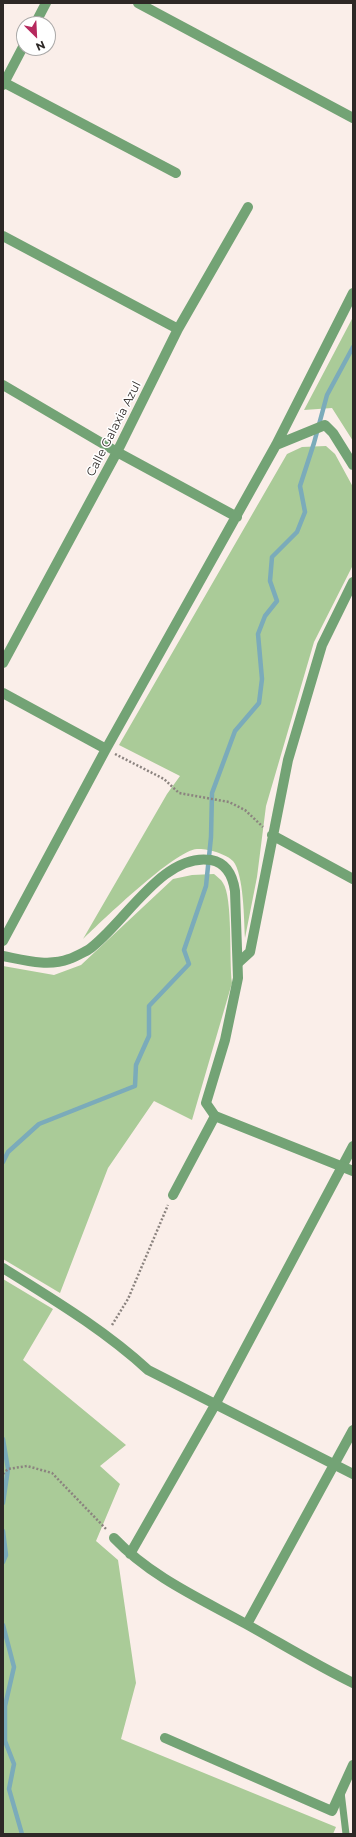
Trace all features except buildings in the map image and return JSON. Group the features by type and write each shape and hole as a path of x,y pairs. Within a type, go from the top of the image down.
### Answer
{"street":[{"path":"39,16 46,3"},
{"path":"138,3 353,118"},
{"path":"18,56 3,83 176,173"},
{"name":"Calle Galaxia Azul","path":"3,663 117,452 178,330 248,207"},
{"path":"3,236 178,330"},
{"path":"3,942 106,749 276,445 353,293"},
{"path":"3,385 117,452 237,517"},
{"path":"276,445 325,425 333,433 353,465"},
{"path":"239,962 250,952 288,760 322,644 353,582"},
{"path":"3,693 106,749"},
{"path":"272,835 352,875"},
{"path":"3,956 52,963 68,960 88,950 161,879 186,862 201,858 216,861 227,868 233,878 239,962 233,1010 206,1104 215,1116 353,1171"},
{"path":"173,1195 215,1116"},
{"path":"130,1554 215,1405 353,1146"},
{"path":"3,1268 106,1334 148,1370 353,1474"},
{"path":"246,1624 353,1430"},
{"path":"114,1538 130,1554 191,1595 246,1624 324,1669 353,1683"},
{"path":"165,1738 332,1811 353,1765"}],"lane":[{"path":"341,1791 346,1834"}],"path":[{"path":"106,749 164,780 179,793 229,802 245,810 272,835"},
{"path":"106,1334 128,1299 173,1195"},
{"path":"3,1474 8,1469 27,1466 52,1473 114,1538"}],"green space":[{"path":"353,317 353,441 332,408 304,410"},
{"path":"326,446 335,454 353,487 353,565 314,642 266,806 257,877 245,938 243,898 237,867 230,858 226,856 206,849 197,849 187,852 156,873 83,939 167,794 180,776 119,745 287,454 302,447"},
{"path":"214,874 223,883 228,901 232,983 192,1120 154,1101 108,1168 60,1293 3,1259 3,966 54,975 81,965 173,879 192,875"},
{"path":"3,1279 53,1309 23,1360 126,1445 100,1466 120,1484 96,1541 118,1560 136,1683 121,1739 336,1827 333,1834 3,1834"}],"waterway":[{"path":"3,1162 8,1152 39,1124 135,1086 136,1065 149,1036 149,1006 189,964 184,950 206,886 211,837 212,793 235,731 259,703 262,679 258,634 265,616 277,601 270,581 272,557 297,532 305,512 300,486 327,395 353,347"},
{"path":"3,1439 8,1469 3,1503"},
{"path":"3,1531 6,1555 3,1562"},
{"path":"3,1625 14,1667 5,1706 5,1741 14,1764 9,1789 22,1834"}]}
